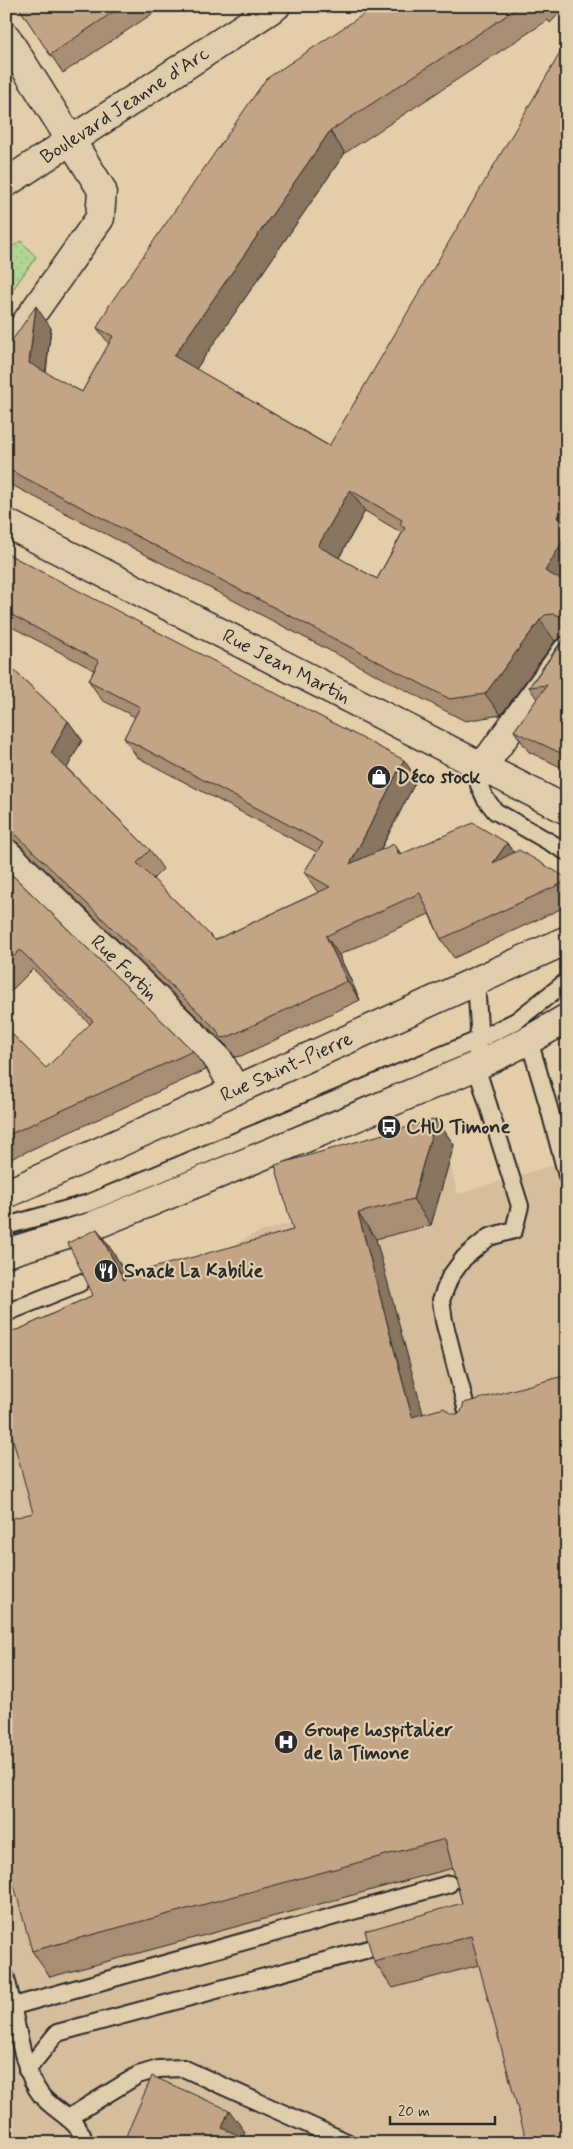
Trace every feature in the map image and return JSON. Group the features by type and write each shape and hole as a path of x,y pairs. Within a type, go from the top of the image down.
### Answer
{"street":[{"name":"Boulevard Jeanne d'Arc","path":"221,44 252,6"},
{"name":"Boulevard Jeanne d'Arc","path":"6,183 221,44 276,6"},
{"path":"6,37 102,190 100,218 6,351"},
{"name":"Rue Jean Martin","path":"6,523 567,810"},
{"path":"483,766 567,650"},
{"name":"Rue Fortin","path":"6,853 218,1059 235,1090"},
{"name":"Rue Saint-Pierre","path":"6,1194 567,940"},
{"path":"529,1040 567,1018"},
{"path":"6,1253 90,1228 477,1053 567,1033"}],"lane":[{"path":"483,766 478,785 495,811 567,852"},
{"path":"472,1431 446,1330 441,1300 450,1277 464,1258 489,1237 514,1230 520,1206 477,1053 476,981"},
{"path":"6,1226 89,1203 477,1053 567,981"},
{"path":"529,1040 567,1176"},
{"path":"6,1313 80,1283"},
{"path":"14,2006 450,1884"},
{"path":"27,2070 57,2033 406,1939"},
{"path":"6,1978 14,2006 27,2070 41,2095 68,2118 83,2136 84,2143"},
{"path":"68,2118 138,2075 158,2069 183,2068 349,2143"}],"shaded area":[{"name":"Groupe hospitalier de la Timone","path":"445,1147 458,1194 567,1161 567,2143 6,2143 6,1342 183,1276 251,1235 301,1220"}],"green space":[{"path":"21,241 36,257 6,299 6,251"}],"building":[{"path":"18,6 122,6 50,55"},
{"path":"376,6 521,6 330,131 174,356 329,446 567,44 567,505 557,518 567,523 567,534 545,571 567,583 567,628 561,616 545,615 485,694 450,699 6,468 6,349 36,306 29,363 82,392 113,336 97,328 110,304 266,79","holes":["350,490 402,520 400,525 405,528 377,579 318,546"]},
{"path":"6,553 404,760 350,864 394,844 399,855 473,823 507,843 493,863 519,850 567,878 567,881 441,939 420,893 326,936 347,981 228,1037 221,1038 216,1029 6,825 6,663 68,721 51,753 150,850 137,863 215,940 330,887 304,872 323,843 124,738 140,707 89,681 99,661 6,612"},
{"path":"567,633 567,756 514,731 547,685 529,687"},
{"path":"6,869 193,1051 6,1136 6,1028 46,1068 93,1021 20,950 6,964"},
{"name":"Groupe hospitalier de la Timone","path":"436,1119 413,1199 358,1213 412,1417 444,1408 451,1414 457,1414 461,1412 464,1403 567,1375 567,2143 527,2143 471,1936 374,1962 365,1931 462,1903 445,1839 32,1951 6,1856 6,1520 33,1513 6,1414 6,1332 20,1329 93,1295 68,1243 97,1229 124,1280 149,1269 293,1230 275,1165"},
{"path":"152,2076 229,2110 222,2128 256,2143 123,2143"}],"place":[{"name":"Déco stock","path":"379,777"},
{"name":"CHU Timone","path":"389,1127"},
{"name":"Snack La Kabilie","path":"106,1271"},
{"name":"Groupe hospitalier de la Timone","path":"286,1742"}]}
